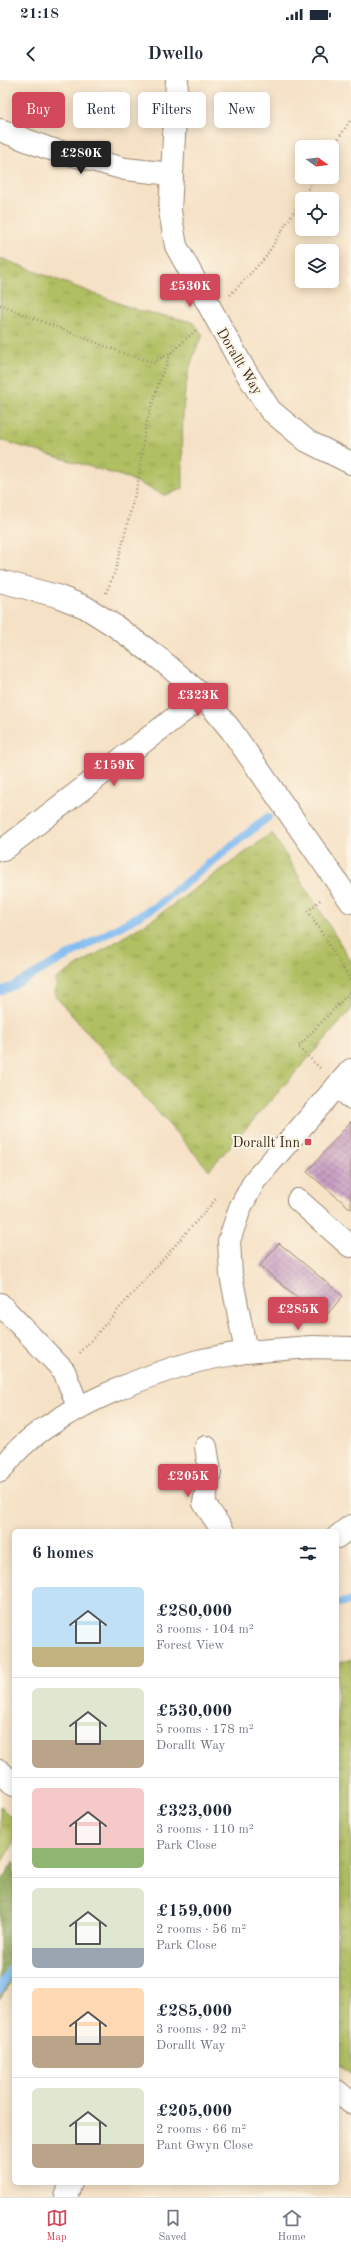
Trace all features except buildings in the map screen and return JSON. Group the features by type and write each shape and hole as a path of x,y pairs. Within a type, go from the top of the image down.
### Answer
{"street":[{"name":"Dorallt Way","path":"177,80 170,212 176,246 212,314 270,410 307,441 351,464"},
{"path":"0,130 47,148 125,169 172,174"},
{"path":"0,581 57,596 85,607 160,659 203,696 231,730 351,902"},
{"path":"3,850 203,696"},
{"path":"246,1352 231,1275 229,1241 240,1208 255,1180 344,1092 351,1070"},
{"path":"298,1200 350,1246 351,1245"},
{"path":"0,1304 64,1371 79,1409"},
{"path":"0,1471 22,1446 54,1422 128,1385 197,1361 246,1352 311,1347 351,1348"},
{"path":"206,1446 210,1472 204,1503 222,1529"},
{"path":"339,1535 351,1526"},
{"path":"0,1771 12,1783"},
{"path":"339,2093 351,2103"},
{"path":"66,2197 70,2185"}],"path":[{"path":"338,140 351,119"},
{"path":"0,305 128,355 154,362 171,353 212,314 265,258 311,184"},
{"path":"96,614 116,569 138,482 145,428 159,382 171,353"},
{"path":"338,884 308,911 351,981"},
{"path":"344,1092 298,1047 351,992"},
{"path":"64,1371 224,1190 249,1191"}],"green space":[{"path":"0,258 137,310 193,322 203,335 195,352 185,390 182,430 183,489 164,495 128,478 0,440"},
{"path":"272,833 351,961 351,1010 209,1170 55,996 56,979 156,917"},
{"path":"351,1659 351,2075 339,2064 339,1663"},
{"path":"0,1806 12,1818 12,1846 0,1864"},
{"path":"12,1865 12,1981 0,1999 0,1881"}],"waterway":[{"path":"0,991 11,987 155,907 268,817"},
{"path":"339,1603 351,1601"},
{"path":"0,1990 12,1964"}],"place":[{"name":"Dorallt Inn","path":"308,1142"}]}
